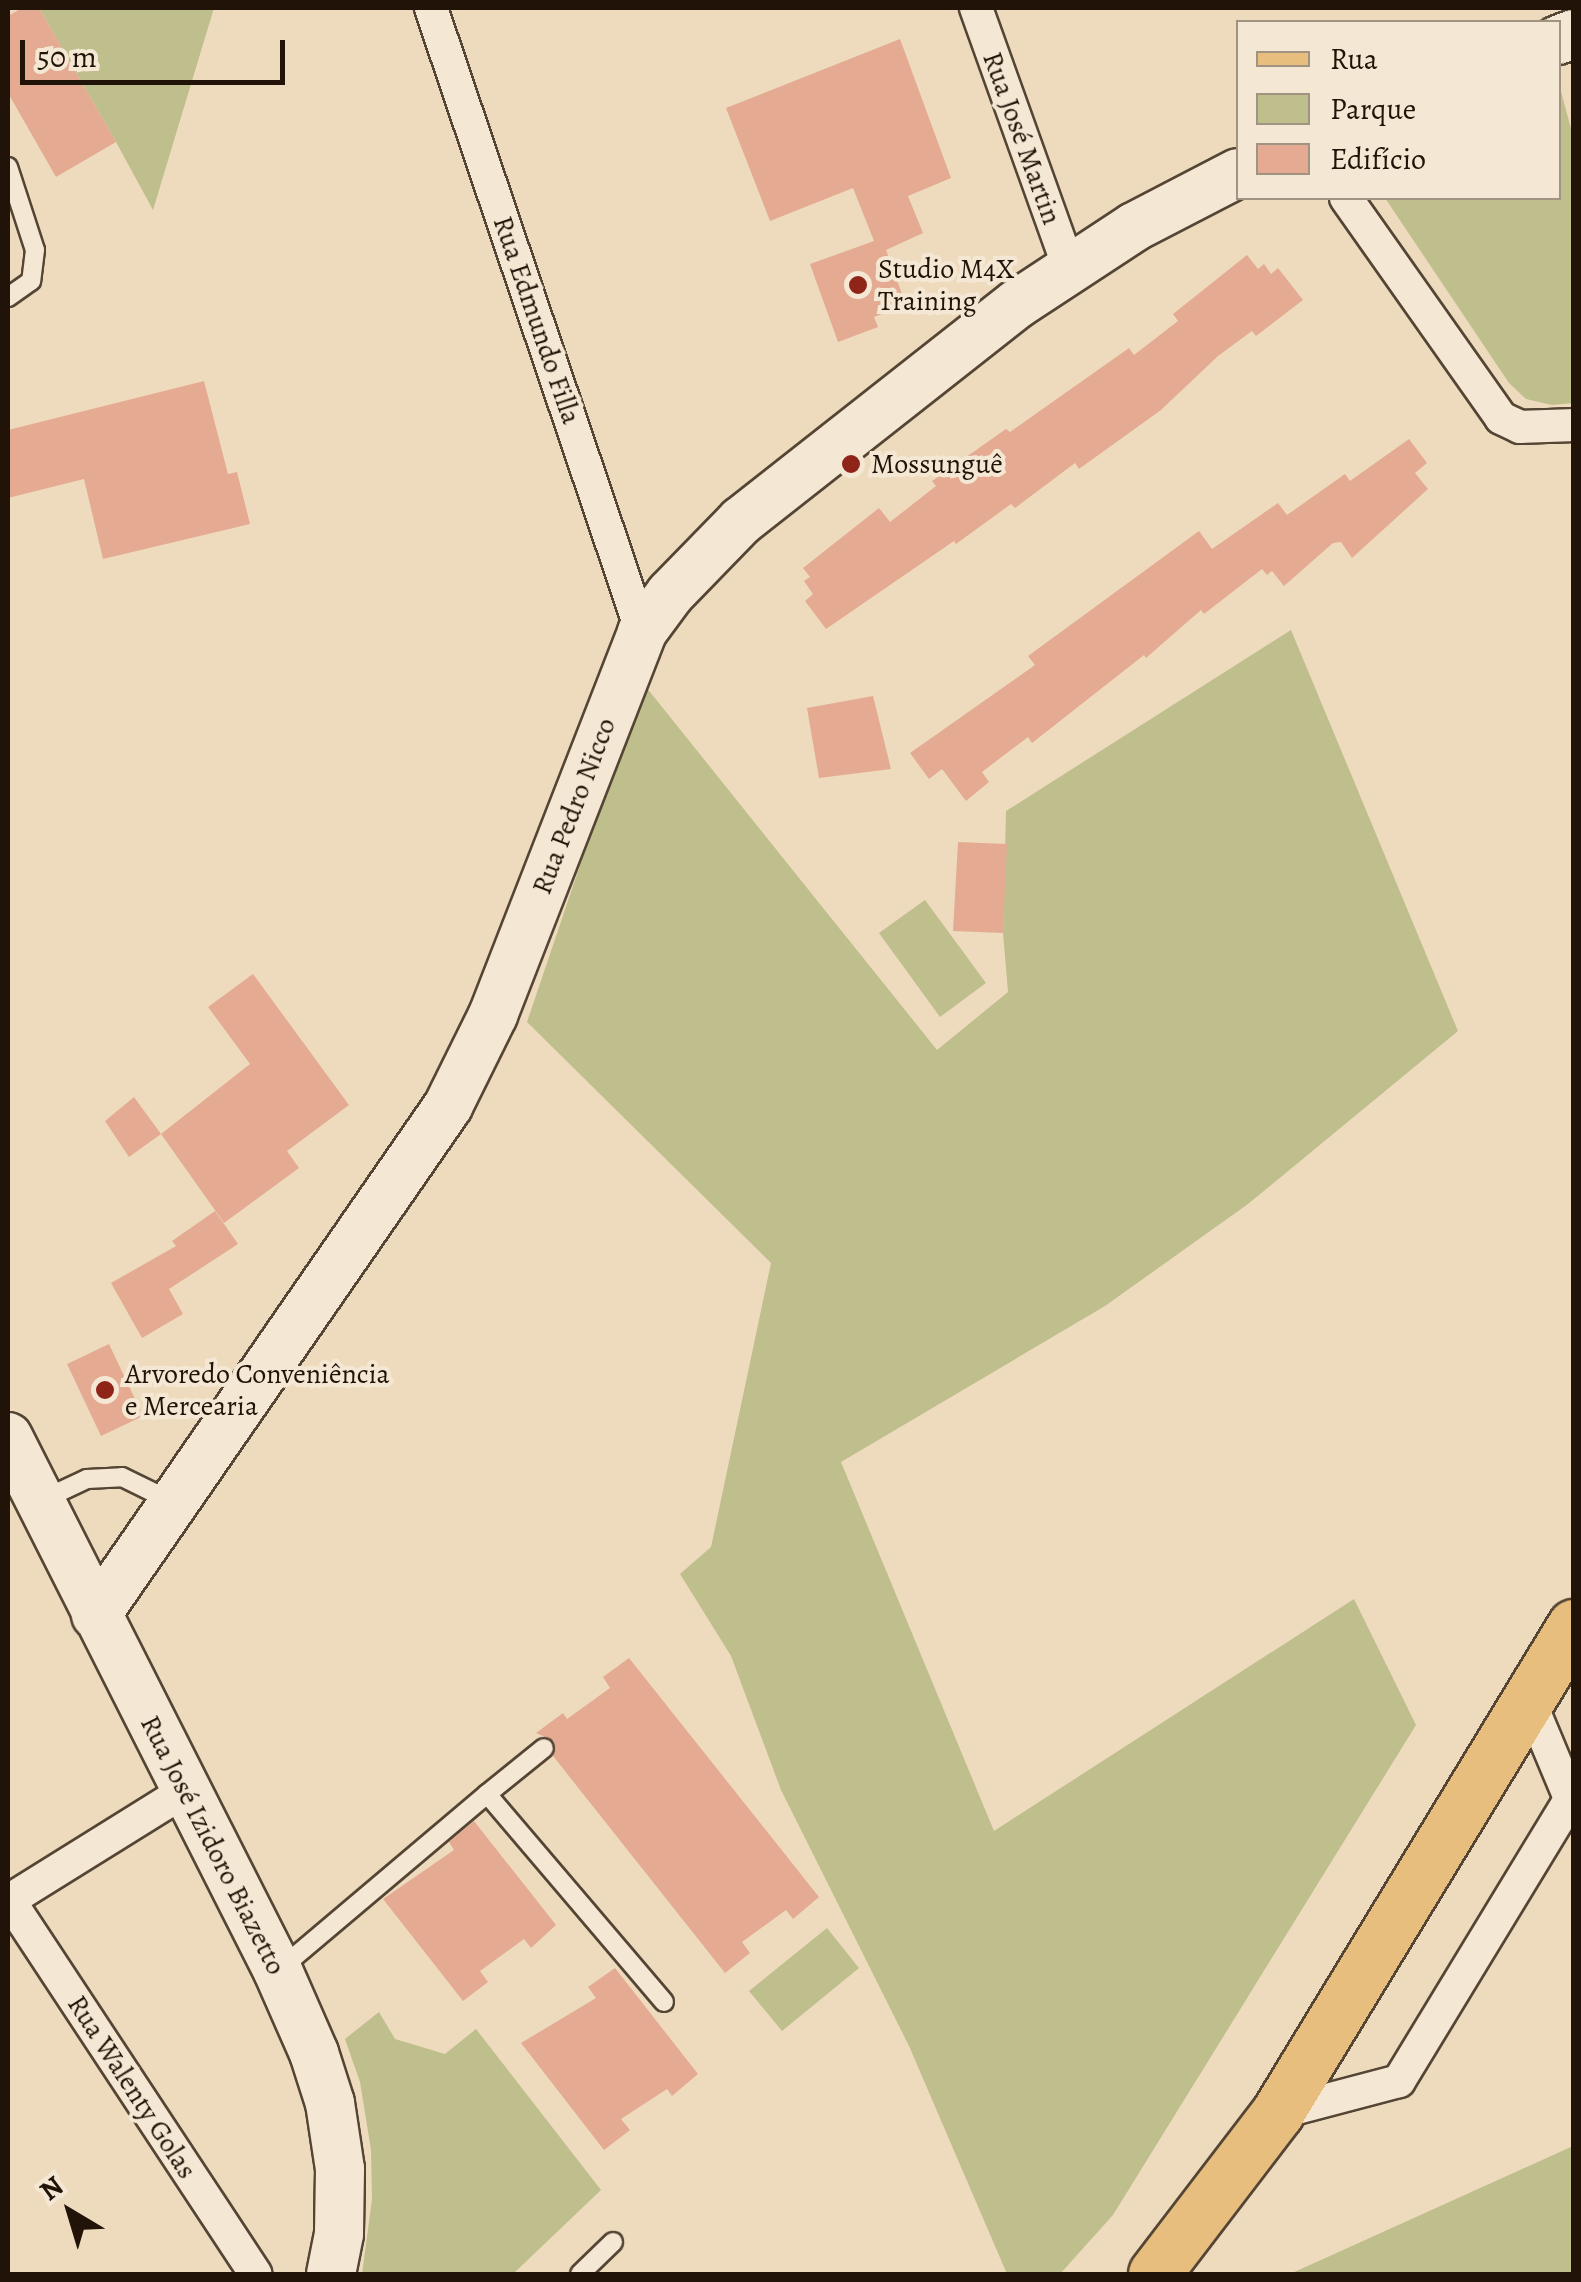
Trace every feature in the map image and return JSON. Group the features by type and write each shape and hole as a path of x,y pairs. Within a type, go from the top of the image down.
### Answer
{"main road":[{"path":"1156,2274 1278,2114 1574,1626"}],"street":[{"name":"Rua Edmundo Filla","path":"432,8 642,632"},
{"name":"Rua José Martin","path":"976,8 1069,268"},
{"name":"Rua Pedro Nicco","path":"96,1615 424,1146 466,1072 642,632 701,558 742,521 960,347 1069,268 1236,174"},
{"path":"1347,200 1501,418 1520,427 1574,425"},
{"name":"Rua José Izidoro Biazetto","path":"8,1438 278,1971 330,2103 340,2169 339,2234 331,2274"},
{"path":"1278,2114 1399,2081 1572,1795 1529,1700"},
{"path":"8,1900 185,1791"},
{"name":"Rua Walenty Golas","path":"8,1900 256,2274"}],"lane":[{"path":"8,167 34,250 32,281 8,298"},
{"path":"39,1501 87,1479 122,1477 176,1504"},
{"path":"278,1971 544,1748"},
{"path":"488,1794 664,2002"},
{"path":"580,2274 613,2242"}],"green space":[{"path":"39,8 214,8 153,210 116,142"},
{"path":"1561,91 1573,136 1574,403 1552,405 1526,399 1509,383 1386,200 1561,200"},
{"path":"1291,630 1458,1031 1248,1204 1105,1306 841,1462 994,1831 1354,1599 1416,1725 1113,2215 1060,2274 1007,2274 909,2046 781,1790 731,1656 680,1574 711,1547 771,1263 527,1022 642,682 937,1050 1008,992 1003,933 1006,811"},
{"path":"925,900 986,983 940,1017 879,933"},
{"path":"827,1928 859,1968 782,2031 749,1991"},
{"path":"379,2012 395,2039 445,2054 476,2029 601,2190 513,2274 362,2274 372,2199 371,2150 360,2082 345,2039"},
{"path":"1573,2146 1573,2274 1290,2274"}],"building":[{"path":"22,8 39,8 116,142 56,177 8,93 8,16"},
{"path":"900,39 951,178 908,196 923,233 886,250 906,305 874,317 878,327 838,342 810,264 874,241 853,188 770,221 726,108"},
{"path":"1247,255 1258,269 1264,264 1271,274 1278,268 1303,300 1256,336 1252,331 1218,356 1161,410 1079,469 1075,463 1015,508 1011,504 826,629 805,601 813,594 804,581 810,577 803,568 879,508 890,522 936,486 932,481 1006,429 1010,432 1129,348 1134,355 1178,321 1173,314"},
{"path":"204,381 228,474 237,472 250,524 103,559 84,479 8,498 8,430"},
{"path":"1409,439 1427,463 1415,473 1428,489 1352,558 1341,542 1333,543 1284,586 1272,571 1267,575 1262,569 1204,614 1201,610 1146,658 1144,655 1032,743 1028,737 982,772 989,782 966,801 942,769 929,779 910,753 1035,665 1028,656 1199,531 1212,549 1278,503 1287,515 1345,474 1350,481"},
{"path":"873,696 891,769 819,778 807,708"},
{"path":"958,842 1007,844 1003,933 953,931"},
{"path":"253,974 349,1105 287,1151 299,1168 224,1223 161,1134 250,1064 208,1007"},
{"path":"134,1097 161,1134 129,1157 105,1121"},
{"path":"215,1211 238,1244 169,1289 183,1314 142,1338 111,1283 176,1246 172,1241"},
{"name":"Arvoredo Conveniência e Mercearia","path":"109,1344 143,1416 101,1436 67,1364"},
{"path":"629,1658 819,1897 793,1919 786,1910 742,1942 750,1953 725,1973 553,1756 554,1741 536,1733 563,1713 567,1719 610,1688 603,1677"},
{"path":"474,1821 556,1925 531,1948 524,1939 480,1971 488,1982 463,2001 383,1899 454,1850 449,1842"},
{"path":"615,1968 698,2074 672,2096 667,2089 621,2119 630,2130 604,2150 521,2043 596,1998 588,1987"}],"place":[{"name":"Studio M4X Training","path":"858,285"},
{"name":"Mossunguê","path":"851,464"},
{"name":"Arvoredo Conveniência e Mercearia","path":"105,1390"}]}
